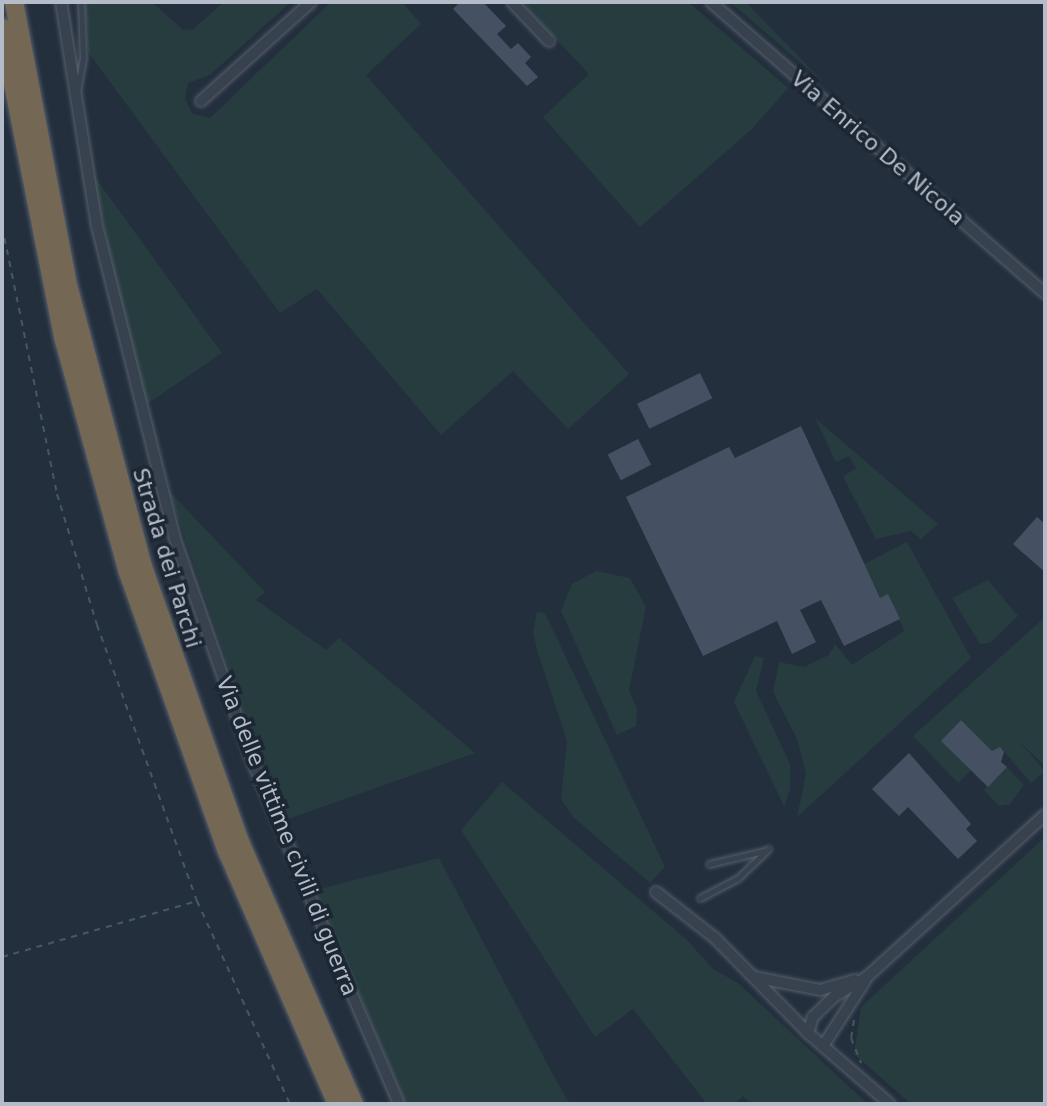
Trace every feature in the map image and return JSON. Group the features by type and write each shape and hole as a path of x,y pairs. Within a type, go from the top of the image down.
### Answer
{"highway":[{"name":"Strada dei Parchi","path":"14,2 71,302 143,567 240,842 354,1104"},
{"name":"Strada dei Parchi","path":"2,28 57,312 128,572 227,851 337,1104"}],"street":[{"name":"Via delle vittime civili di guerra","path":"61,2 73,98 117,313 175,539 253,763 399,1104"},
{"path":"201,101 311,2"},
{"path":"512,2 549,41"},
{"name":"Via Enrico De Nicola","path":"711,2 1045,293"},
{"path":"808,1033 813,1017 835,996 868,976 1045,815"},
{"path":"656,892 694,919 808,1033 890,1104"},
{"path":"753,977 820,990 868,976"},
{"path":"823,1046 868,976"}],"lane":[{"path":"73,98 81,85 81,2"},
{"path":"700,898 738,878 768,849 709,864"}],"path":[{"path":"2,226 57,494 97,625 197,901 290,1104"},
{"path":"2,957 197,901"},
{"path":"856,1007 851,1038 855,1057 865,1068"}],"green space":[{"path":"84,2 152,2 183,30 193,29 224,2 291,2 210,75 188,83 185,99 193,114 210,118 331,2 402,2 421,24 366,75 629,374 568,429 513,371 441,435 317,289 280,313 88,52"},
{"path":"521,2 688,2 788,88 752,129 640,227 543,117 589,74"},
{"path":"730,2 746,2 823,82 758,26"},
{"path":"92,173 222,353 144,406"},
{"path":"815,418 938,524 921,539 911,531 876,539 843,477 856,468 849,456 836,462"},
{"path":"169,491 265,592 256,600 326,650 339,638 475,753 288,819 250,730"},
{"path":"907,542 971,658 797,817 806,774 797,739 773,692 779,662 804,667 829,655 835,644 852,665 904,631 888,594 880,598 864,564"},
{"path":"596,571 630,578 646,607 629,690 637,709 636,726 617,735 561,611 572,584"},
{"path":"988,580 1018,616 990,643 980,644 952,598"},
{"path":"537,612 545,613 665,867 650,883 573,817 561,799 567,741 533,633"},
{"path":"1045,617 1045,766 1019,741 1045,771 1031,783 1001,748 993,752 961,720 941,741 971,770 958,783 913,736"},
{"path":"755,656 764,658 756,691 790,764 790,790 784,806 734,702"},
{"path":"1007,767 1024,785 1010,804 999,806 984,790"},
{"path":"502,782 687,940 713,969 738,983 868,1104 751,1104 743,1096 734,1104 707,1104 633,1009 595,1037 461,830"},
{"path":"1045,837 1045,1104 911,1104 854,1054 861,1007"},
{"path":"439,858 570,1104 406,1104 316,890"}],"building":[{"path":"460,2 483,2 506,26 497,34 511,49 518,43 531,57 525,63 538,77 527,86 453,9"},
{"path":"700,373 712,398 649,429 637,404"},
{"path":"801,426 880,598 888,594 900,619 844,646 821,600 800,610 816,642 792,654 777,621 703,656 626,497 729,447 735,458"},
{"path":"638,439 651,465 621,480 608,454"},
{"path":"1037,517 1045,524 1045,572 1013,544"},
{"path":"961,720 992,751 1000,747 1004,752 1001,762 1007,767 988,787 941,741"},
{"path":"909,753 971,824 966,829 977,841 958,859 908,807 899,816 872,789"}]}
